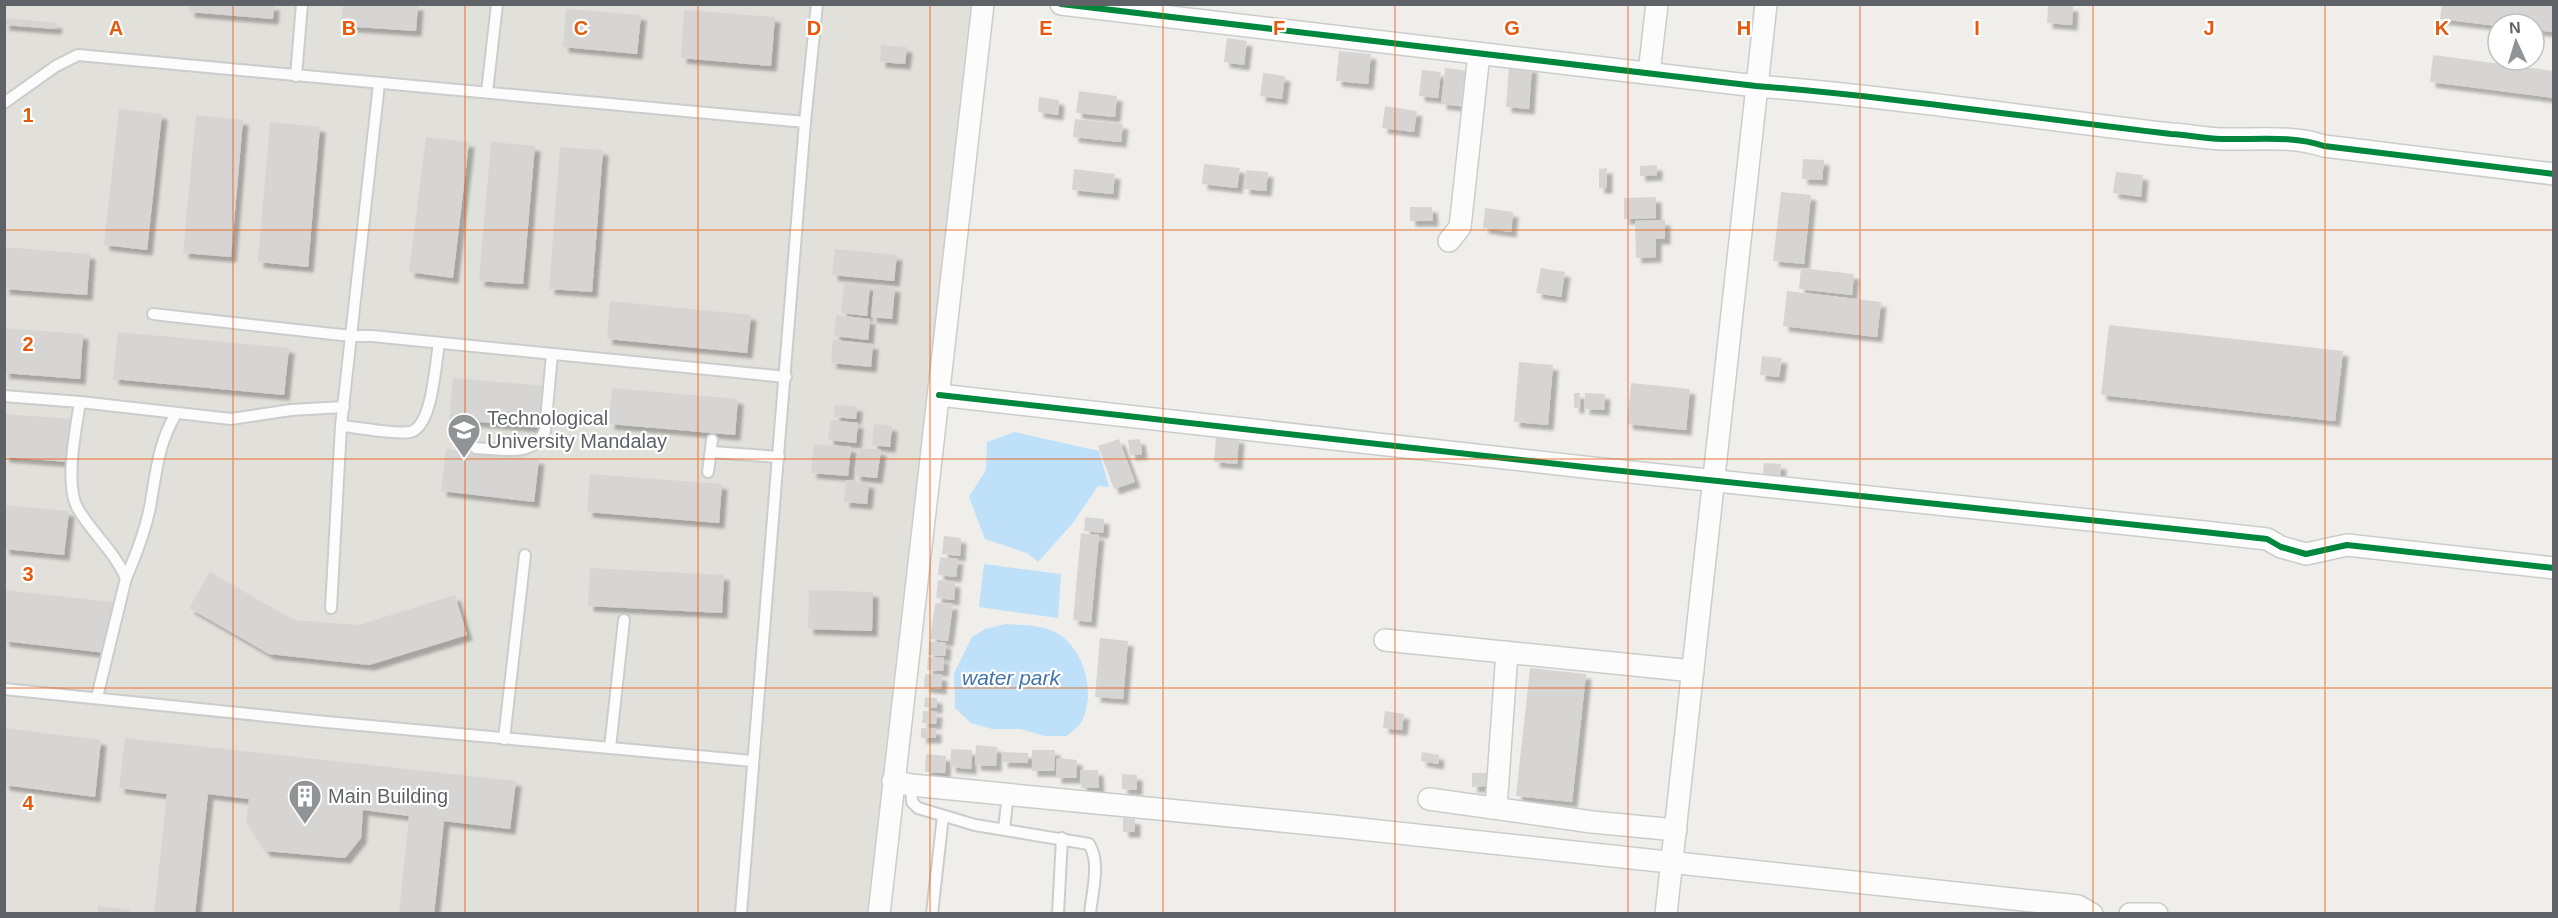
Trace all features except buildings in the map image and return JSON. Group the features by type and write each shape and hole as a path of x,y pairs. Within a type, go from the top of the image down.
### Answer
{"street":[{"path":"879,914 902,783 939,395 983,4"},
{"path":"1649,73 1658,4"},
{"path":"1666,914 1766,4"},
{"path":"1073,5 1756,86 1861,94 1999,114 2218,139 2309,141 2324,146 2553,174"},
{"path":"1449,241 1460,227 1479,54"},
{"path":"939,395 1147,420 2267,539 2282,547 2306,554 2347,545 2553,568"},
{"path":"1385,640 1693,671"},
{"path":"1496,808 1507,652"},
{"path":"902,783 2078,906 2092,914"},
{"path":"1429,799 1676,830"},
{"path":"2130,914 2157,914"}],"lane":[{"path":"296,76 302,4"},
{"path":"487,92 497,4"},
{"path":"741,914 805,122 817,4"},
{"path":"4,103 56,66 78,56 805,122"},
{"path":"331,608 341,426 379,84"},
{"path":"153,314 351,336 372,336 786,377"},
{"path":"341,426 411,432 422,425 429,407 439,344"},
{"path":"476,448 528,450 540,441 545,431 552,354"},
{"path":"4,396 231,419 291,410 344,407"},
{"path":"80,402 75,429 72,496 78,508 119,561 126,578"},
{"path":"97,697 126,578 141,543 159,452 166,431 176,414"},
{"path":"708,472 712,440"},
{"path":"712,452 779,457"},
{"path":"504,739 525,555"},
{"path":"610,748 624,620"},
{"path":"4,689 316,721 752,761"},
{"path":"902,783 912,802 918,808 975,825 1089,844 1094,851 1095,863 1090,914"},
{"path":"1004,829 1008,794"},
{"path":"932,914 943,816"},
{"path":"1058,914 1062,838"}],"shaded area":[{"name":"Technological University Mandalay","path":"5,5 973,5 873,913 5,914"}],"water":[{"path":"1014,432 1099,451 1109,487 1098,486 1072,524 1038,562 1027,553 985,539 969,497 986,470 987,442"},
{"path":"984,564 1061,574 1058,618 979,607"},
{"name":"water park","path":"1006,624 1036,626 1051,630 1064,638 1078,655 1086,676 1088,698 1082,722 1067,736 1045,736 1020,729 992,729 971,723 955,708 954,673 972,637 985,629"}],"cycle path":[{"path":"1061,4 2171,134 2221,139 2299,140 2324,146 2554,174"},
{"path":"939,395 1593,468 2267,539 2281,547 2306,554 2347,545 2554,568"}],"place":[{"name":"Technological University Mandalay","path":"464,459"},
{"name":"Main Building","path":"305,825"}]}
